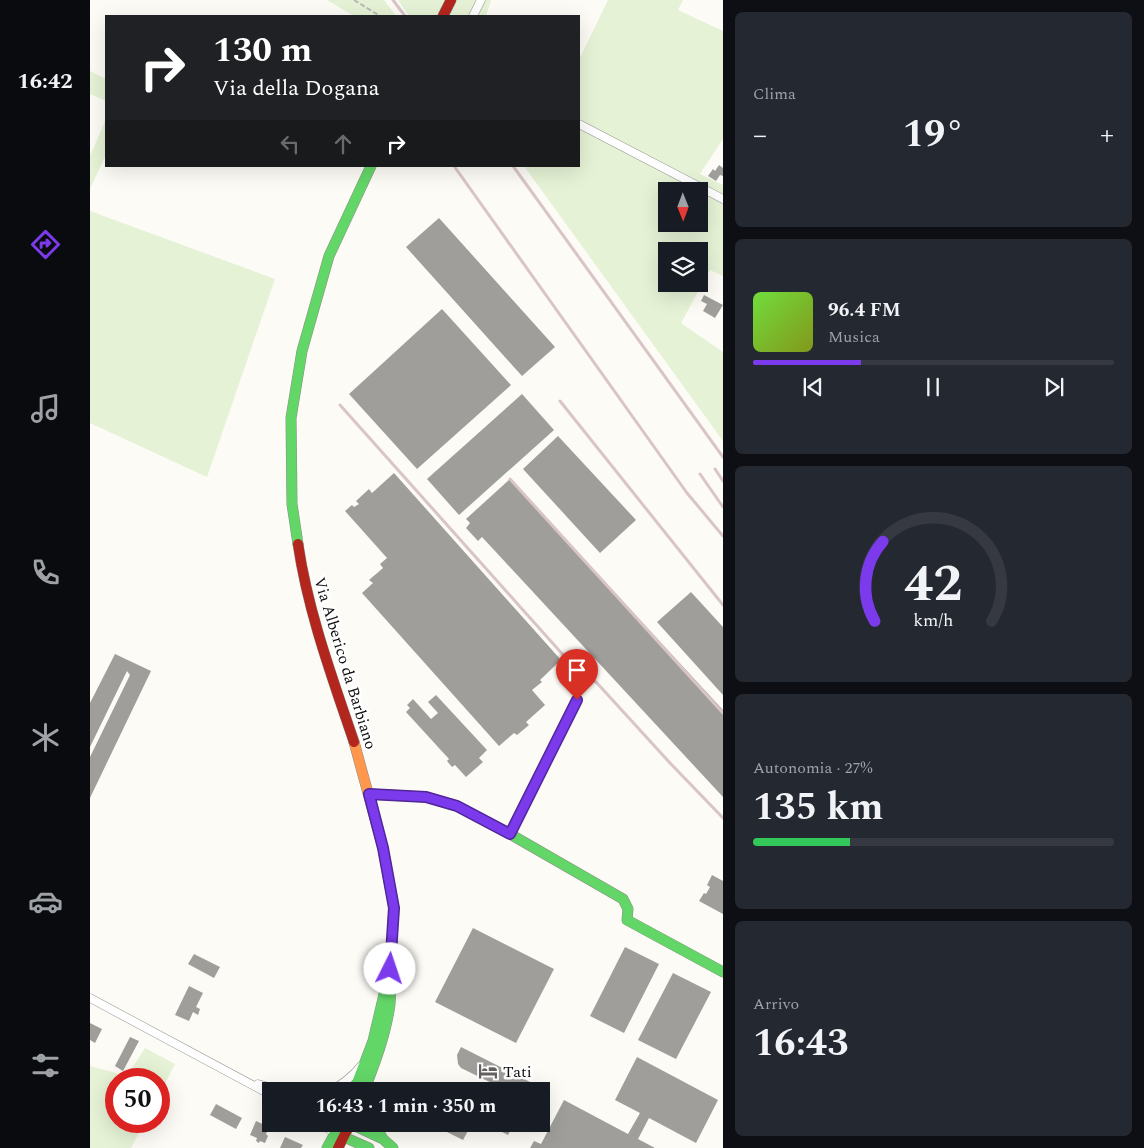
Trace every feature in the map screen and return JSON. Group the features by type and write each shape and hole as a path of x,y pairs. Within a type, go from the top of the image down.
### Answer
{"main road":[{"path":"444,15 451,0"},
{"name":"Via Alberico da Barbiano","path":"367,1082 376,1062 390,1002 394,908 383,848 369,794 356,747 320,640 302,570 292,504 291,418 302,351 329,256 371,167"},
{"path":"369,794 426,797 457,806 623,899 628,909 627,920 723,972"},
{"name":"Via Alberico da Barbiano","path":"357,1082 374,1041 390,969"},
{"path":"369,1078 369,1082"},
{"path":"328,1148 341,1132"},
{"path":"338,1148 343,1132"},
{"path":"349,1132 369,1148"},
{"path":"357,1132 383,1140 393,1148"},
{"path":"378,1132 383,1140"}],"street":[{"path":"474,15 481,0"},
{"path":"580,125 723,199"},
{"path":"510,834 577,700"},
{"path":"90,998 262,1090"},
{"path":"344,1082 354,1075 369,1052"},
{"path":"246,1081 262,1085"}],"path":[{"path":"354,0 378,15"}],"green space":[{"path":"327,0 384,0 395,15 352,15"},
{"path":"398,0 491,0 486,15 408,15"},
{"path":"608,0 683,0 678,10 723,31 723,139 700,174 723,185 723,276 710,270 708,274 708,242 658,242 658,292 698,292 681,323 723,352 723,441 525,167 580,167 580,58"},
{"path":"90,71 105,78 105,101 90,94"},
{"path":"105,121 105,157 90,189 90,156"},
{"path":"90,211 275,279 207,477 90,423"},
{"path":"145,1048 175,1064 170,1074 170,1068 132,1068"},
{"path":"90,1066 105,1070 105,1133 139,1133 131,1148 90,1148"}],"building":[{"path":"719,165 723,168 723,176 720,175 716,181 708,176"},
{"path":"439,218 555,347 522,376 406,247"},
{"path":"704,295 723,305 715,318 703,311 707,304 701,301"},
{"path":"442,309 511,385 417,469 349,394"},
{"path":"522,394 554,430 459,515 427,479"},
{"path":"558,436 636,520 600,553 523,469"},
{"path":"394,473 561,660 540,680 542,682 532,690 545,705 526,722 529,725 517,735 514,733 499,746 362,593 373,583 369,580 383,568 380,564 387,558 345,511 352,505 354,507 359,504 356,501 369,489 372,493"},
{"path":"510,479 723,710 723,797 482,537 478,541 466,528 470,523 466,519"},
{"path":"691,592 723,627 723,695 657,622"},
{"path":"115,654 151,671 90,798 90,757 130,675 127,671 90,747 90,703"},
{"path":"436,695 487,750 479,758 483,762 466,777 455,765 452,767 447,761 449,759 406,712 410,708 407,705 413,699 431,719 438,713 428,702"},
{"path":"712,875 723,881 723,914 699,901 710,887 707,885"},
{"path":"473,928 554,969 516,1043 435,1002"},
{"path":"625,947 659,964 624,1033 590,1016"},
{"path":"194,954 220,967 214,978 188,964"},
{"path":"673,973 711,992 676,1059 638,1040"},
{"path":"189,986 203,993 196,1007 200,1009 198,1015 193,1012 189,1021 175,1015"},
{"path":"90,1023 102,1029 95,1043 90,1040"},
{"path":"130,1037 139,1041 125,1068 115,1066"},
{"path":"461,1047 530,1082 490,1082 461,1068 458,1064 457,1055"},
{"path":"637,1057 718,1100 696,1143 649,1118 638,1139 655,1148 530,1148 534,1141 541,1144 547,1132 550,1132 550,1127 564,1100 628,1134 640,1113 615,1100"},
{"path":"216,1104 242,1118 236,1129 210,1115"},
{"path":"256,1121 262,1124 262,1132 267,1132 268,1136 265,1143 260,1141 259,1143 256,1141 257,1138 250,1135"},
{"path":"447,1132 467,1132 463,1140"},
{"path":"285,1137 303,1145 301,1148 280,1148"}],"railway":[{"path":"393,0 404,15"},
{"path":"455,167 687,493 723,536"},
{"path":"514,167 723,457"},
{"path":"560,401 723,605"},
{"path":"340,405 565,657 597,683 723,818"},
{"path":"715,469 723,481"},
{"path":"700,474 723,507"},
{"path":"510,479 723,713"}],"traffic: fast":[{"path":"298,544 292,504 291,418 302,351 329,256 371,167"},
{"path":"369,794 426,797 457,806 623,899 628,909 627,920 723,972"},
{"path":"357,1082 373,1041 390,969 390,1000 386,1026 367,1082"},
{"path":"327,1148 336,1132"},
{"path":"368,1132 383,1139"},
{"path":"379,1132 383,1139 393,1148"},
{"path":"335,1133 369,1148"}],"traffic: slow":[{"path":"354,742 383,848 394,908 390,969"}],"traffic: jam":[{"path":"444,15 451,0"},
{"path":"298,544 314,619 354,742"},
{"path":"338,1148 346,1132"}],"place":[{"name":"Tati","path":"488,1071"}],"route":[{"path":"390,969 394,908 383,848 369,794 426,797 457,806 510,834 577,700"}]}
